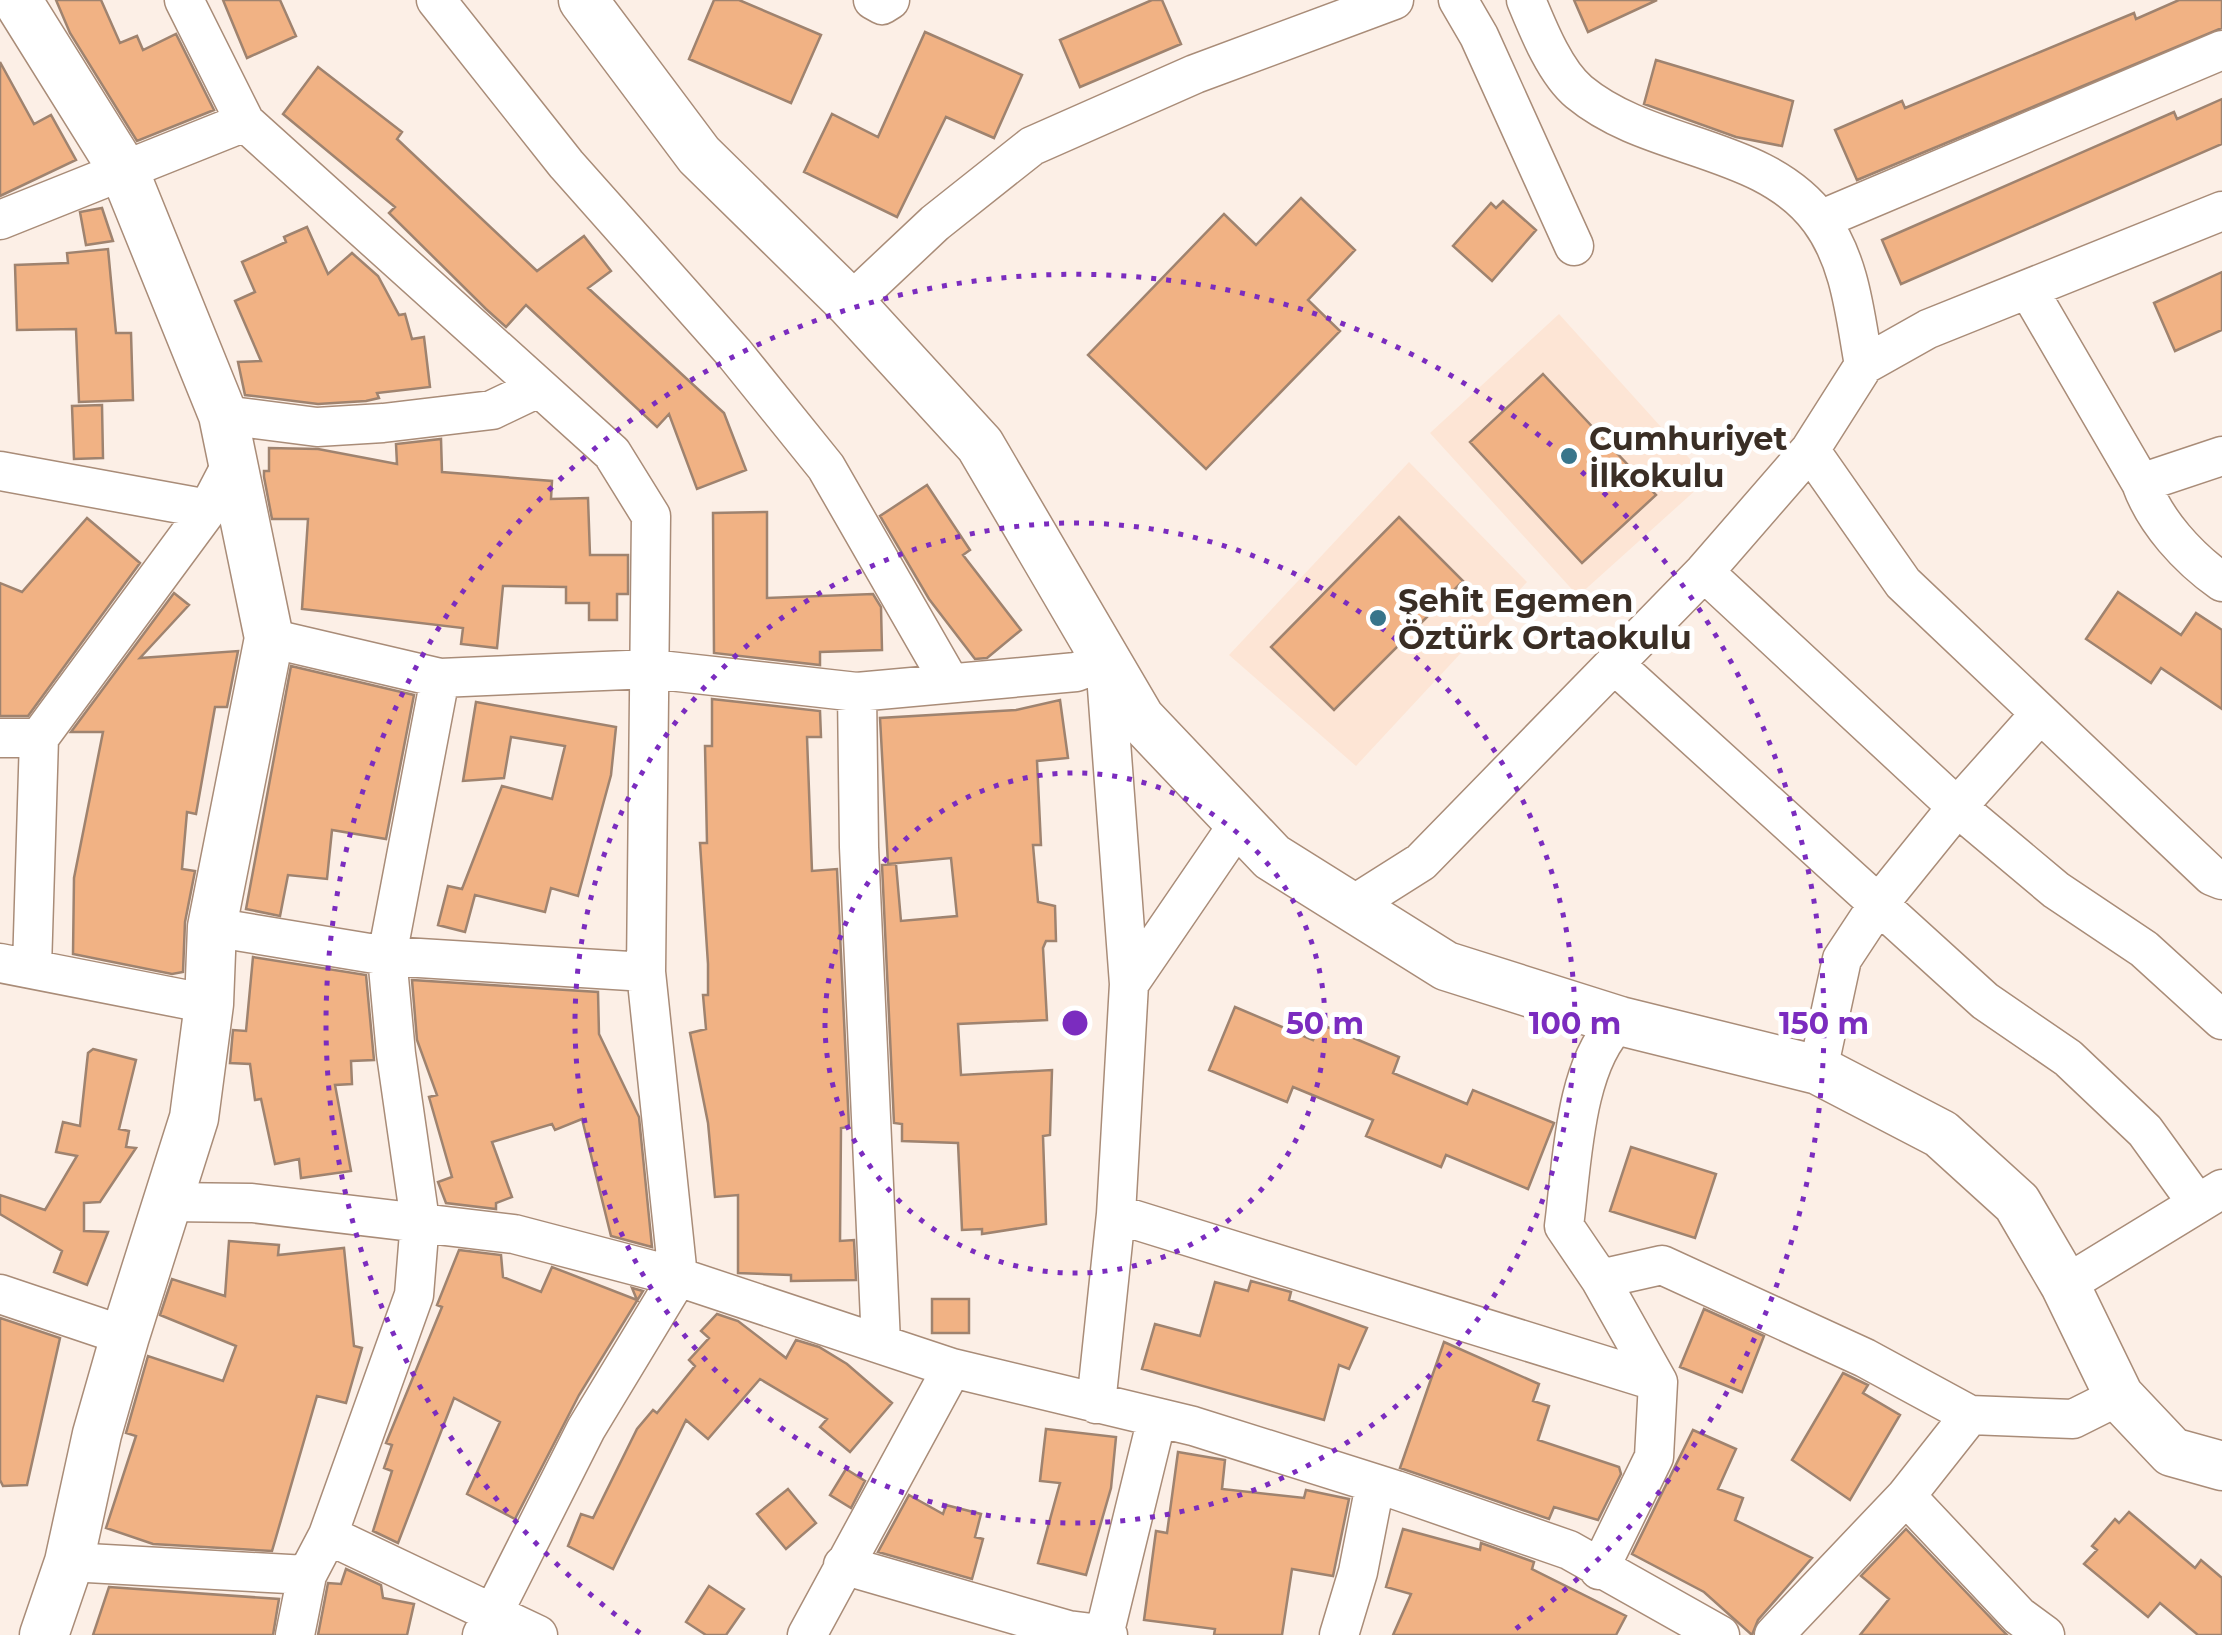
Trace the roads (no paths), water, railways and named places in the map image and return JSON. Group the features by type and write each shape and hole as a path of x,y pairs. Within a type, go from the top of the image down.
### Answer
{"street":[{"path":"17,0 125,173 223,415 269,638 212,927 209,1004 194,1118 124,1336 96,1434 69,1562 44,1635"},
{"path":"184,0 245,122 612,453 651,516 646,972 678,1277 586,1429 487,1623"},
{"path":"436,0 566,164 734,352 826,467 949,681"},
{"path":"584,0 700,155 850,303 980,445 1140,718 1272,858 1446,966 1620,1022 1818,1070 1941,1134 2017,1203 2065,1285 2119,1396 2172,1452 2222,1466"},
{"path":"872,0 882,5 890,0"},
{"path":"1458,0 1479,36 1574,246"},
{"path":"1526,0 1538,31 1576,90 1626,125 1750,168 1788,188 1820,220 1846,266 1864,365"},
{"path":"850,303 935,224 1032,146 1196,74 1381,2"},
{"path":"1820,220 2222,50"},
{"path":"0,220 245,122"},
{"path":"1353,905 1421,862 1704,572 1810,450 1864,365 1928,329 2222,211"},
{"path":"2028,289 2140,483 2149,507 2202,568 2222,582"},
{"path":"223,415 317,427 382,424 492,410 538,388"},
{"path":"1810,450 1903,583 2222,880"},
{"path":"2140,483 2222,456"},
{"path":"209,1004 16,966 38,738 208,508 232,464"},
{"path":"0,472 208,508"},
{"path":"1704,572 1956,807 2056,890 2144,949 2222,1020"},
{"path":"269,638 440,678 652,668 858,692 1076,672 1105,661"},
{"path":"1096,1404 1116,1214 1129,984 1105,661"},
{"path":"1614,665 1985,1001 2081,1070 2209,1196 2065,1285"},
{"path":"294,1635 307,1575 328,1534 414,1295 420,1221 396,1054 387,956 440,678"},
{"path":"858,692 859,847 881,1343"},
{"path":"1818,1070 1842,959 1877,906 1956,807 2040,714"},
{"path":"0,738 38,738"},
{"path":"1129,984 1239,822"},
{"path":"212,927 387,956 646,972"},
{"path":"1599,1570 1654,1457 1658,1382 1600,1279 1564,1226 1583,1102 1600,1040 1620,1022"},
{"path":"167,1202 252,1203 514,1234 678,1277 952,1368 1157,1418 1569,1550 1720,1635"},
{"path":"1116,1214 1658,1382"},
{"path":"1600,1279 1662,1264 1866,1358 1970,1415 2073,1418 2119,1396"},
{"path":"0,1294 124,1336"},
{"path":"807,1635 952,1368"},
{"path":"1774,1635 1906,1496 1970,1415"},
{"path":"843,1564 1068,1630 1105,1635 1157,1418"},
{"path":"1339,1635 1358,1572 1375,1485"},
{"path":"1906,1496 2020,1616 2045,1635"},
{"path":"328,1534 487,1623 538,1635"},
{"path":"69,1562 307,1575"}],"place":[{"name":"Cumhuriyet İlkokulu","path":"1569,456"},
{"name":"Şehit Egemen Öztürk Ortaokulu","path":"1378,618"}]}
